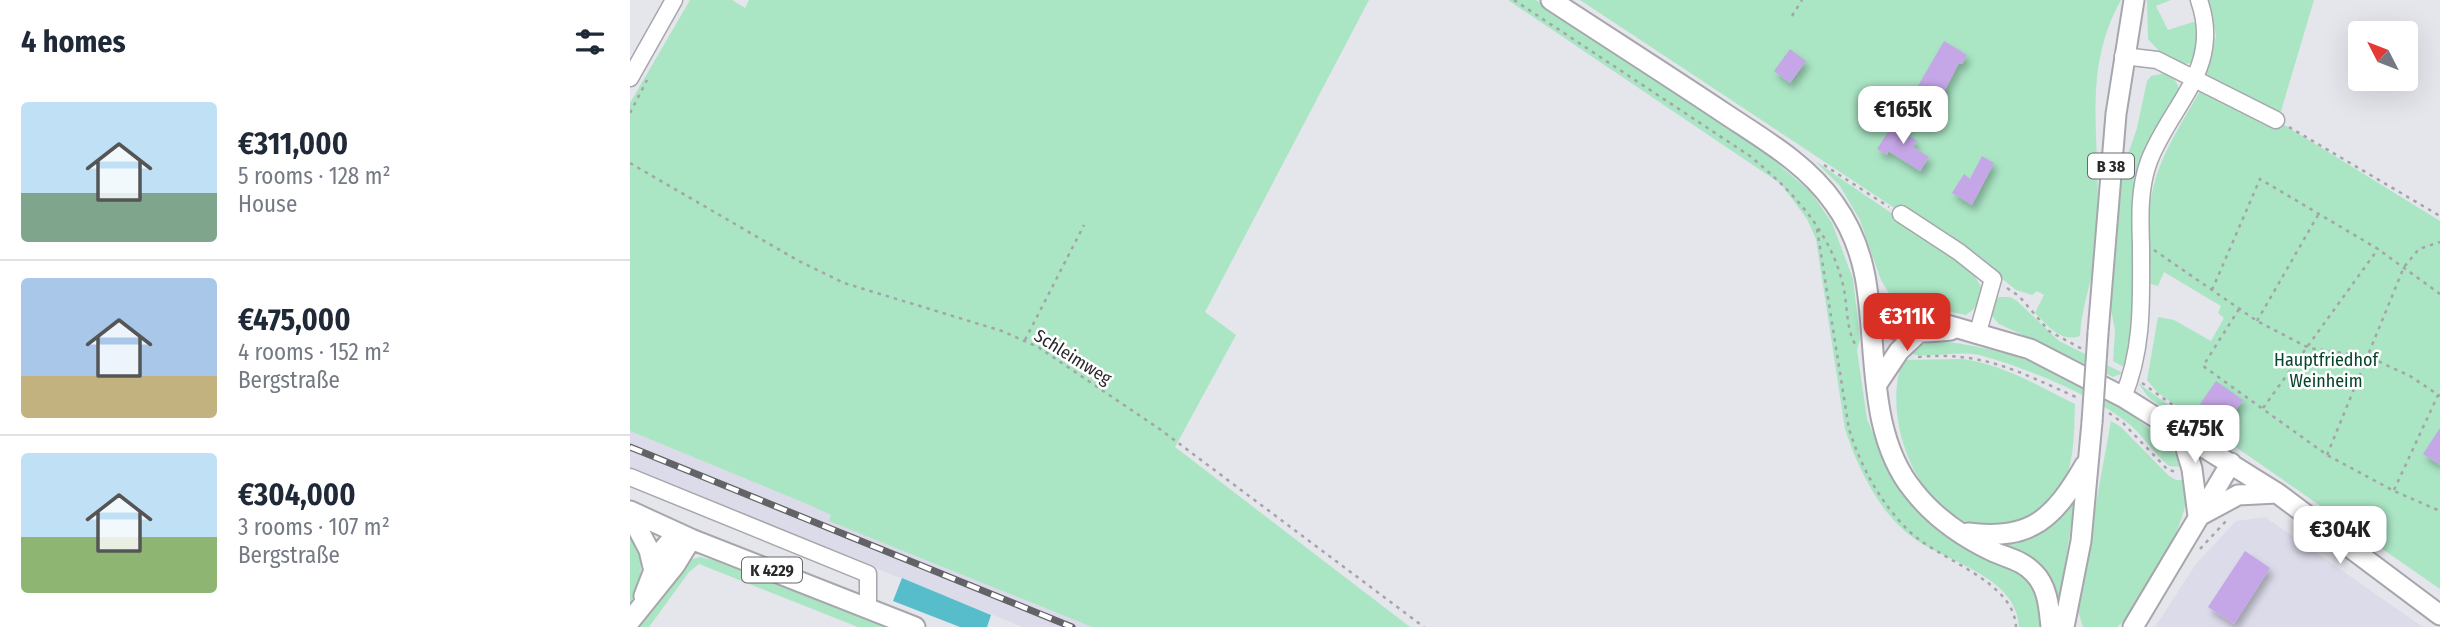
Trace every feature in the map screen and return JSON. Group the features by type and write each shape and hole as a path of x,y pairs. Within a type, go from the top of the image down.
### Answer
{"main road":[{"path":"1552,0 1777,148 1812,177 1834,202 1849,228 1860,256 1870,313 1877,384 1894,456 1911,489 1933,512 1960,533 2020,561 2035,574 2063,625"},
{"name":"B 38","path":"2063,625 2081,541 2089,459 2098,416 2098,333 2123,56 2134,0"},
{"path":"1870,313 1899,311 2030,349 2123,397 2277,493 2440,615"},
{"path":"1870,313 1893,330 1917,333 1969,330"},
{"path":"1877,384 1899,351 1917,333"},
{"path":"2182,432 2192,469 2198,516"},
{"path":"1960,533 1991,536 2013,534 2034,527 2055,510 2089,459"},
{"path":"2132,625 2231,463"},
{"path":"2198,516 2238,495 2277,493"},
{"path":"630,513 649,550 653,567"},
{"name":"K 4229","path":"630,513 915,627"},
{"path":"635,614 653,567 665,546 684,536"},
{"path":"635,614 676,565 684,536"}],"street":[{"path":"630,78 674,0"},
{"path":"2123,397 2133,374 2141,332 2140,203 2149,161 2195,80 2207,36 2199,3"},
{"path":"2123,56 2157,61 2276,120"},
{"path":"1901,215 1959,252 1993,279 1969,330"},
{"path":"630,477 868,574 867,607"}],"path":[{"path":"1514,0 1750,156 1783,183 1802,204 1837,263 1851,335 1856,345 1872,346"},
{"path":"1792,16 1802,0"},
{"path":"2276,120 2440,216"},
{"path":"1819,161 1901,215"},
{"name":"Schleimweg","path":"630,163 797,260 844,283 1024,340 1061,361 1161,430 1424,627"},
{"path":"2212,290 2260,179 2378,249 2440,293"},
{"path":"2257,321 2318,215"},
{"path":"1024,340 1084,225"},
{"path":"2327,455 2369,357 2403,267 2419,249 2440,242"},
{"path":"2141,247 2152,248 2257,321 2309,348 2369,357 2410,376 2439,396 2394,491"},
{"path":"2263,408 2309,348 2378,249"},
{"path":"2239,309 2203,366 2327,455 2394,491 2440,511"},
{"path":"1899,351 1909,357 1948,354 1982,358 2081,400"},
{"path":"2098,416 2123,423 2168,470 2192,469"},
{"path":"2197,553 2231,517"}],"shaded area":[{"path":"630,431 807,504 831,515 830,521 1092,627 1023,627 630,470"},
{"path":"2265,517 2423,627 2155,627 2196,564 2236,521"}],"green space":[{"path":"690,0 732,0 745,8 749,0 1369,0 1205,312 1236,335 1175,447 1410,627 1092,627 829,521 831,515 807,504 630,431 630,103"},
{"path":"1508,0 1536,0 1757,146 1811,192 1832,223 1853,279 1860,339 1857,350 1867,419 1885,462 1908,500 1939,532 2003,561 2033,582 2042,601 2042,627 2019,627 2016,610 1995,584 1918,541 1893,519 1872,491 1845,429 1816,239 1807,219 1781,184"},
{"path":"1580,0 2121,0 2108,27 2097,81 2098,191 2095,254 2080,336 2073,338 2061,335 2035,313 2044,295 2037,291 2032,295 2016,290 1967,250 1893,207"},
{"path":"2147,0 2171,0 2156,6 2168,30 2193,22 2198,24 2203,37 2193,62 2186,64 2174,61 2162,54 2148,39"},
{"name":"Hauptfriedhof Weinheim","path":"2209,0 2314,0 2278,121 2440,221 2440,589 2158,393 2147,380 2158,317 2174,320 2211,341 2224,318 2218,313 2221,306 2164,272 2158,286 2151,284 2149,279 2147,242 2151,197 2169,146 2200,91 2272,118 2205,79 2216,36"},
{"path":"2165,73 2174,78 2179,88 2145,158 2135,332 2127,366 2124,367 2113,361 2115,331 2111,309 2120,178 2137,128 2147,81 2151,76"},
{"path":"1815,161 1969,266 1981,287 1979,305 1966,315 1899,302 1892,298 1881,280 1860,220 1840,186"},
{"path":"1999,297 2010,297 2017,301 2059,341 2123,373 2113,377 1999,324 1991,315 1993,302"},
{"path":"1940,341 1997,351 2079,382 2129,413 2152,431 2174,452 2184,467 2169,466 2130,425 2110,410 2037,375 1974,354 1909,353 1919,345"},
{"path":"1962,359 2006,371 2075,404 2073,447 2066,479 2057,495 2046,506 2019,522 1985,527 1961,520 1941,506 1924,486 1910,462 1901,436 1897,409 1897,383 1903,360"},
{"path":"2138,383 2251,464 2251,465 2149,398"},
{"path":"2111,421 2121,427 2169,476 2176,480 2189,480 2187,498 2167,551 2128,617 2117,627 2083,627 2077,608"},
{"path":"2077,488 2055,627 2054,598 1990,545"},
{"path":"630,533 639,551 641,570 638,588 630,607"},
{"path":"700,557 886,627 858,627 699,564 689,572 649,627 640,627 681,567 689,560"}],"water":[{"path":"902,578 991,615 987,627 960,627 893,601"}],"building":[{"path":"1944,41 1967,55 1962,64 1959,63 1934,111 1911,98"},
{"path":"1790,49 1806,61 1790,83 1774,71"},
{"path":"1896,119 1905,125 1902,131 1917,141 1913,147 1929,157 1920,171 1888,151 1887,155 1877,149"},
{"path":"1982,156 1994,163 1972,205 1952,193 1964,174 1970,179"},
{"path":"2216,381 2243,400 2227,422 2200,404"},
{"path":"2440,428 2440,465 2423,454"},
{"path":"2245,551 2270,568 2234,624 2208,607"}],"railway":[{"path":"630,447 1072,627"}]}
